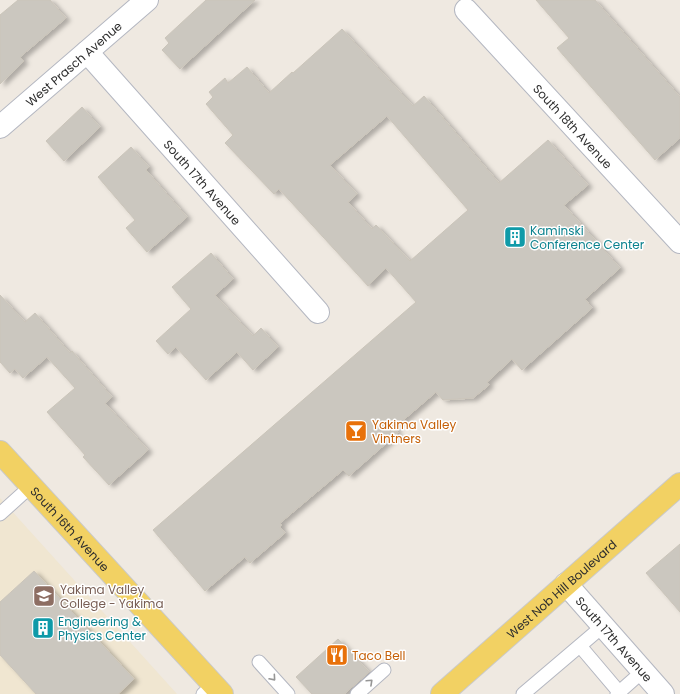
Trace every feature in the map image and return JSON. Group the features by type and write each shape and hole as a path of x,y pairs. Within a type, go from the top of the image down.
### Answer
{"main road":[{"name":"South 16th Avenue","path":"0,452 213,691"},
{"name":"West Nob Hill Boulevard","path":"442,694 680,484"}],"street":[{"name":"West Prasch Avenue","path":"0,127 146,0"},
{"name":"South 18th Avenue","path":"466,10 680,242"},
{"name":"South 17th Avenue","path":"87,52 318,312"},
{"name":"South 17th Avenue","path":"566,584 663,694"}],"lane":[{"path":"0,514 31,486"},
{"path":"523,694 603,626"},
{"path":"580,646 618,693 643,671"},
{"path":"259,662 288,694"},
{"path":"357,694 384,670"}],"shaded area":[{"name":"Yakima Valley College - Yakima","path":"0,498 177,694 0,694"}],"building":[{"path":"18,0 50,0 66,18 20,57 24,61 0,84 0,15"},
{"path":"206,0 255,0 180,69 162,50 169,43 165,38"},
{"path":"536,0 595,0 680,97 680,138 655,160 557,48 569,38"},
{"path":"342,29 413,106 424,96 499,183 548,140 588,185 564,205 620,268 585,299 592,308 522,370 512,359 487,382 489,385 473,398 443,400 436,392 394,428 398,433 349,476 343,470 280,523 282,525 280,527 285,533 250,563 245,557 205,591 153,530 416,302 386,268 368,286 279,189 274,194 225,143 233,135 206,104 213,97 209,92 225,78 228,83 247,67 269,93 292,72 293,73","holes":["387,116 468,210 410,261 376,225 372,229 348,202 357,194 330,165"]},
{"path":"82,107 100,127 64,161 46,141"},
{"path":"131,147 149,167 146,170 187,217 147,252 126,228 135,220 98,177"},
{"path":"211,253 233,279 215,295 253,336 261,328 278,347 253,370 237,352 206,380 176,347 168,354 156,341 191,309 172,287"},
{"path":"0,295 25,322 35,313 70,353 72,351 112,397 105,403 148,450 109,485 83,457 85,455 47,412 75,388 47,357 23,378 15,369 10,373 0,362"},
{"path":"680,544 680,612 646,573"},
{"name":"Engineering & Physics Center","path":"34,571 134,679 118,694 36,694 0,655 0,602"},
{"name":"Taco Bell","path":"338,639 369,672 344,694 312,694 296,677"}],"place":[{"name":"Kaminski Conference Center","path":"515,237"},
{"name":"Yakima Valley Vintners","path":"356,431"},
{"name":"Yakima Valley College - Yakima","path":"44,596"},
{"name":"Engineering & Physics Center","path":"43,628"},
{"name":"Taco Bell","path":"337,655"}]}
